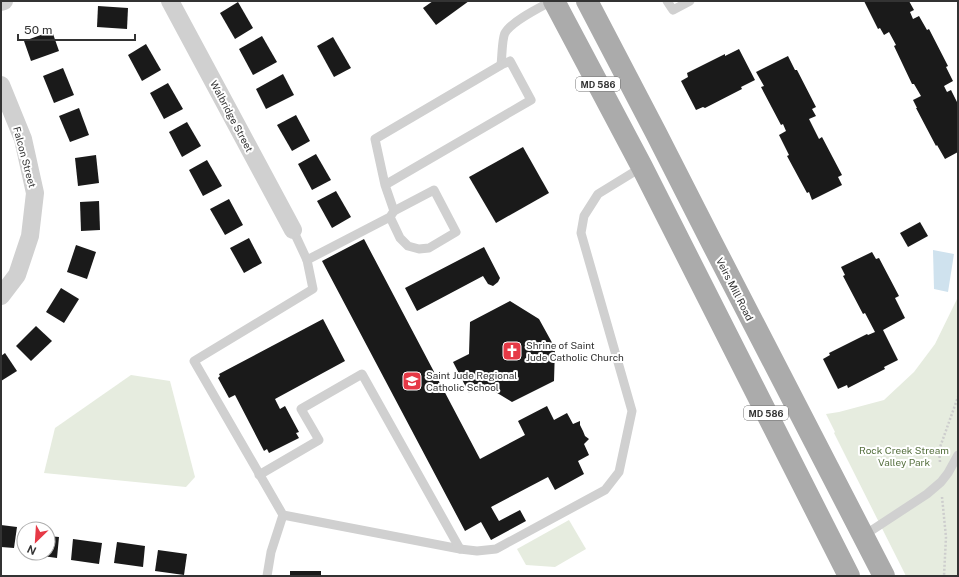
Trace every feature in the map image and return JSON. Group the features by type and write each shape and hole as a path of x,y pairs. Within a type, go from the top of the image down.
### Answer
{"main road":[{"name":"MD 586","path":"553,1 642,167 848,574"},
{"name":"Veirs Mill Road","path":"587,1 884,576"},
{"path":"848,574 873,557"}],"street":[{"name":"Walbridge Street","path":"170,1 293,230"},
{"name":"Falcon Street","path":"1,85 23,139 35,193 30,236 17,275 1,296"}],"lane":[{"path":"501,65 504,34 522,18 553,1"},
{"path":"667,1 673,10 690,1"},
{"path":"307,260 392,214 434,190 456,232 429,248 419,249 408,246 400,238 392,214 385,185 375,139 510,61 531,100 385,185"},
{"path":"283,516 477,551 496,549 605,490 619,472 632,411 581,234 584,216 598,194 642,167"},
{"path":"267,576 271,552 283,516 194,361 313,290 307,260 293,230"},
{"path":"259,475 319,440 301,409 362,374 460,549"},
{"path":"863,536 927,494 941,482 958,455"}],"green space":[{"name":"Rock Creek Stream Valley Park","path":"958,297 958,576 906,576 834,433 835,432 826,414 884,400 914,372 935,344"},
{"path":"131,375 170,381 195,477 186,487 44,473 55,428"},
{"path":"569,520 586,549 555,567 526,565 517,549"}],"water":[{"path":"933,250 954,254 948,292 934,289"}],"building":[{"path":"433,1 469,1 436,25 423,8"},
{"path":"864,1 909,1 914,10 910,12 913,19 919,16 927,30 929,29 948,66 946,67 953,81 944,86 947,92 951,90 958,104 958,152 945,159 937,145 936,146 916,108 913,100 921,96 914,84 912,84 894,46 896,45 889,32 884,35 880,28 878,29"},
{"path":"238,2 253,28 235,39 220,13"},
{"path":"98,6 128,8 127,29 97,27"},
{"path":"52,31 59,51 31,61 24,41"},
{"path":"262,36 277,62 253,75 239,49"},
{"path":"333,37 351,68 334,77 317,46"},
{"path":"146,44 161,70 142,81 128,55"},
{"path":"739,49 755,80 741,87 742,89 705,108 703,107 696,110 681,81 688,77 687,73 725,54 725,56"},
{"path":"788,56 816,107 812,109 816,116 809,119 819,139 822,137 842,175 838,177 842,185 812,200 809,192 807,193 787,156 789,155 779,135 786,131 783,124 781,125 761,87 764,86 756,72"},
{"path":"63,68 74,95 54,103 43,76"},
{"path":"283,74 294,95 266,109 256,89"},
{"path":"168,83 183,109 164,119 150,93"},
{"path":"79,108 89,135 70,142 59,116"},
{"path":"296,115 310,141 292,151 277,125"},
{"path":"187,122 201,146 182,157 169,132"},
{"path":"523,147 549,193 496,223 469,177"},
{"path":"316,154 331,180 312,190 298,164"},
{"path":"96,155 99,183 78,186 75,158"},
{"path":"207,160 222,186 203,196 189,170"},
{"path":"336,191 351,217 332,228 317,201"},
{"path":"229,199 243,225 225,235 210,209"},
{"path":"99,201 100,230 81,231 80,202"},
{"path":"920,222 928,236 908,247 900,233"},
{"path":"249,238 262,263 244,273 230,248"},
{"path":"364,239 480,459 525,435 518,421 547,406 554,420 567,413 573,424 580,421 580,425 585,436 589,439 584,444 589,455 578,461 584,474 555,490 548,477 491,507 499,521 520,510 526,521 491,540 481,522 465,531 322,261"},
{"path":"76,245 96,252 87,279 67,272"},
{"path":"484,247 500,278 498,282 493,286 488,284 483,276 417,311 405,288"},
{"path":"872,252 876,259 879,258 899,296 895,298 905,318 883,330 898,360 884,367 885,369 848,388 847,385 838,389 823,359 830,355 829,353 867,334 868,335 875,332 865,313 863,314 843,276 845,275 841,267"},
{"path":"61,288 79,299 64,323 46,312"},
{"name":"Shrine of Saint Jude Catholic Church","path":"510,301 539,319 555,348 554,381 512,402 484,385 469,393 453,362 469,354 470,322"},
{"path":"323,319 345,361 275,399 280,409 285,406 299,432 296,433 299,438 269,453 267,449 264,451 235,395 229,398 218,378 220,376 219,374"},
{"path":"36,326 52,341 31,361 16,346"},
{"path":"5,353 17,371 1,381 1,356"},
{"path":"1,525 16,527 14,548 1,547"},
{"path":"56,537 59,537 56,558"},
{"path":"73,539 102,543 99,564 71,560"},
{"path":"117,542 145,546 143,567 114,563"},
{"path":"158,550 187,554 184,575 155,571"},
{"path":"290,571 321,571 321,576 290,576"}],"place":[{"name":"Shrine of Saint Jude Catholic Church","path":"512,351"},
{"name":"Saint Jude Regional Catholic School","path":"412,381"}]}
